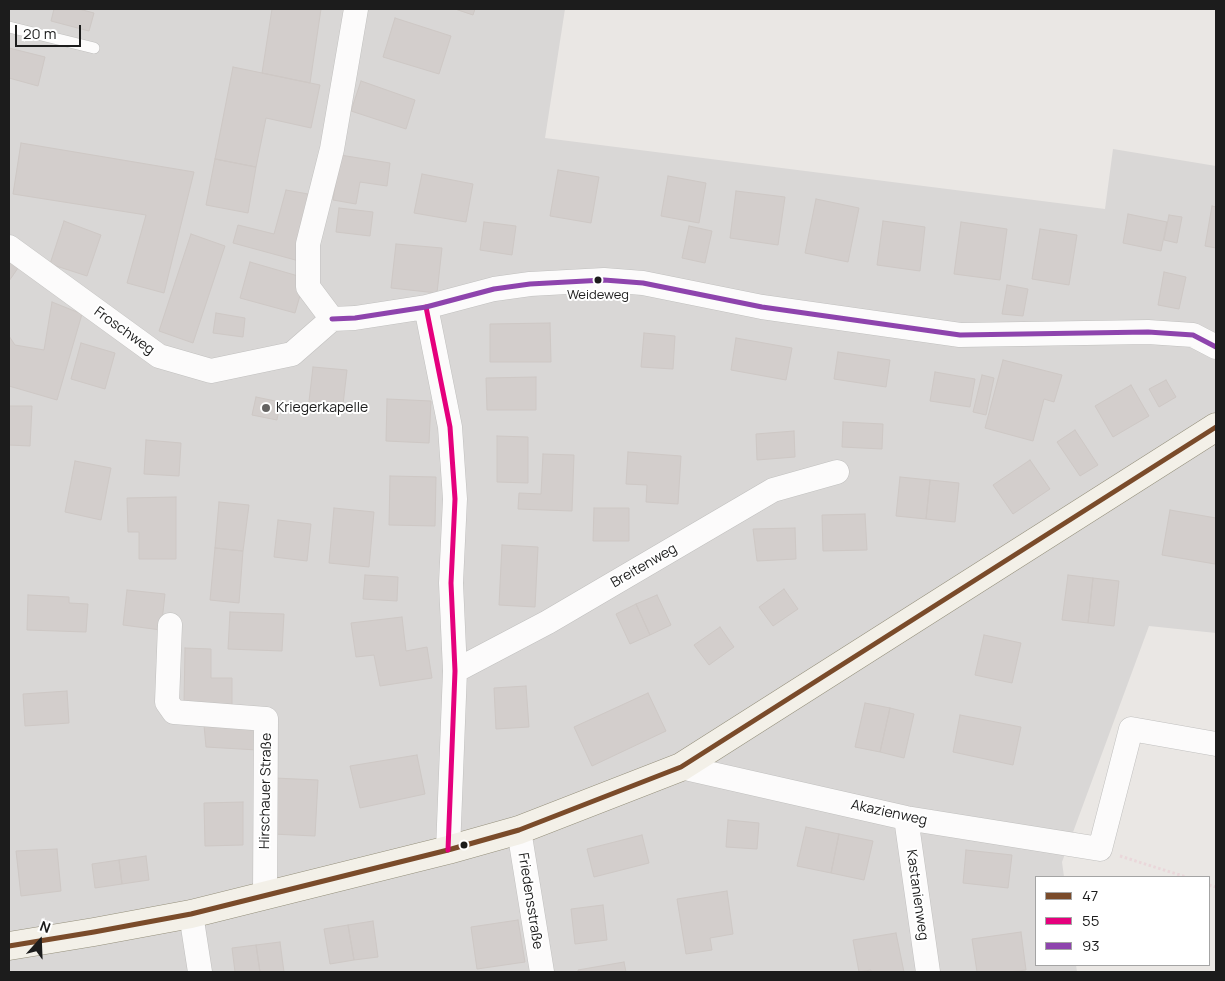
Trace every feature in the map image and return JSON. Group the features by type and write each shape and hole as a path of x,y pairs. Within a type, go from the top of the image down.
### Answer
{"street":[{"path":"356,9 332,149 308,244 308,287 332,319 355,318 426,307 494,289 530,284 604,280 643,283 762,307 960,335 1148,332 1193,335 1216,347"},
{"name":"Froschweg","path":"9,247 159,356 211,370 292,354 332,319"},
{"path":"426,307 450,427 455,499 451,584 455,671 448,850"},
{"path":"9,946 191,914 448,850 519,830 681,768 1216,427"},
{"name":"Breitenweg","path":"455,671 557,617 773,490 837,472"},
{"name":"Hirschauer Straße","path":"170,625 167,702 174,712 266,719 265,895"},
{"path":"1100,849 1131,729 1216,744"},
{"name":"Akazienweg","path":"681,768 906,818 1100,849"},
{"name":"Kastanienweg","path":"906,818 928,972"},
{"name":"Friedensstraße","path":"519,830 542,972"},
{"path":"191,914 200,972"}],"lane":[{"path":"9,27 94,48"}],"path":[{"path":"1100,849 1183,876"}],"shaded area":[{"path":"9,9 565,9 545,138 1105,209 1113,149 1216,166 1216,633 1149,626 1062,862 1064,876 1035,876 1035,966 1076,966 1077,972 9,972"}],"building":[{"path":"54,9 79,9 94,13 89,31 51,21"},
{"path":"272,9 321,9 310,83 262,73"},
{"path":"455,9 475,9 473,15"},
{"path":"395,18 451,36 439,74 383,57"},
{"path":"9,48 45,57 38,86 9,78"},
{"path":"233,67 320,85 311,128 266,118 256,167 215,159"},
{"path":"361,81 415,100 406,129 351,111"},
{"path":"21,143 194,172 164,293 127,283 146,215 13,194"},
{"path":"340,155 390,163 387,186 360,182 356,204 333,200"},
{"path":"215,159 256,167 248,213 206,205"},
{"path":"558,170 599,177 591,223 550,216"},
{"path":"422,174 473,184 466,222 414,213"},
{"path":"668,176 706,183 699,223 661,216"},
{"path":"286,190 308,194 299,261 233,243 238,225 274,234"},
{"path":"736,191 785,197 778,245 730,238"},
{"path":"816,199 859,208 848,262 805,253"},
{"path":"1212,206 1216,207 1216,248 1205,246"},
{"path":"339,208 373,212 370,236 336,232"},
{"path":"1128,214 1167,222 1161,251 1123,243"},
{"path":"1169,215 1182,217 1177,243 1164,240"},
{"path":"64,221 101,235 87,276 50,264"},
{"path":"883,221 925,227 920,271 877,265"},
{"path":"484,222 516,226 512,255 480,250"},
{"path":"961,222 1007,229 1000,280 954,274"},
{"path":"689,226 712,231 705,263 682,258"},
{"path":"1040,229 1077,235 1069,285 1032,279"},
{"path":"191,234 225,246 193,343 159,331"},
{"path":"396,244 442,248 437,293 391,288"},
{"path":"9,261 18,268 9,281"},
{"path":"250,262 305,278 295,313 240,298"},
{"path":"1164,272 1186,277 1179,309 1158,305"},
{"path":"1007,285 1028,289 1023,316 1002,314"},
{"path":"52,302 82,314 57,400 9,386 9,336 15,345 44,350"},
{"path":"216,313 245,318 243,337 213,333"},
{"path":"550,323 551,362 490,362 490,324"},
{"path":"644,333 675,336 673,369 641,367"},
{"path":"736,338 792,348 786,380 731,370"},
{"path":"81,343 115,353 105,389 71,379"},
{"path":"838,352 890,360 886,387 834,379"},
{"path":"1003,360 1062,375 1054,402 1044,399 1033,441 985,428"},
{"path":"313,367 347,370 342,413 308,410"},
{"path":"935,372 975,379 970,407 930,401"},
{"path":"982,375 994,378 986,415 973,412"},
{"path":"536,377 536,410 487,410 486,378"},
{"path":"1166,380 1176,397 1159,407 1149,389"},
{"path":"1131,385 1149,416 1113,437 1095,406"},
{"name":"Kriegerkapelle","path":"256,397 280,402 277,420 252,415"},
{"path":"387,399 431,401 429,443 386,441"},
{"path":"9,406 32,406 30,446 9,445"},
{"path":"843,422 883,424 882,449 842,447"},
{"path":"1075,430 1098,465 1080,476 1057,442"},
{"path":"794,431 795,457 757,460 756,434"},
{"path":"497,436 528,437 528,483 497,482"},
{"path":"146,440 181,443 179,476 144,474"},
{"path":"628,452 681,456 678,504 646,502 647,485 626,484"},
{"path":"543,454 574,455 572,511 518,509 519,493 541,494"},
{"path":"1030,460 1050,489 1013,514 993,485"},
{"path":"75,461 111,468 101,520 65,512"},
{"path":"390,476 436,477 435,526 389,525"},
{"path":"900,477 930,480 926,519 896,516"},
{"path":"930,480 959,483 955,522 926,519"},
{"path":"176,497 176,559 139,559 139,532 128,532 127,498"},
{"path":"219,502 249,505 243,551 215,548"},
{"path":"334,508 374,512 369,567 329,563"},
{"path":"594,508 629,508 629,541 593,541"},
{"path":"1170,510 1216,518 1215,564 1162,555"},
{"path":"865,514 867,550 823,551 822,515"},
{"path":"278,520 311,524 307,561 274,557"},
{"path":"795,528 796,559 757,561 753,529"},
{"path":"502,545 538,547 535,607 499,605"},
{"path":"215,548 243,551 239,603 210,600"},
{"path":"365,575 398,577 397,601 363,599"},
{"path":"1068,575 1093,578 1088,623 1062,620"},
{"path":"1093,578 1119,581 1114,626 1088,623"},
{"path":"784,589 798,609 773,626 759,607"},
{"path":"127,590 165,594 161,630 123,625"},
{"path":"28,595 69,597 69,603 88,604 86,632 27,630"},
{"path":"657,595 671,625 650,635 636,604"},
{"path":"636,604 650,635 630,644 616,614"},
{"path":"230,612 284,614 282,651 228,649"},
{"path":"402,617 406,651 427,647 432,678 380,686 374,655 356,657 351,623"},
{"path":"720,627 734,647 709,665 694,645"},
{"path":"984,635 1021,643 1012,683 975,675"},
{"path":"185,648 211,649 211,678 232,678 232,706 184,704"},
{"path":"526,686 529,727 496,729 494,688"},
{"path":"67,691 69,723 25,726 23,694"},
{"path":"648,693 666,731 592,766 574,727"},
{"path":"865,703 890,708 880,752 855,747"},
{"path":"890,708 914,714 904,758 880,752"},
{"path":"960,715 1021,727 1013,765 953,752"},
{"path":"204,725 258,728 257,750 206,747"},
{"path":"417,755 425,794 360,808 350,766"},
{"path":"274,778 318,780 315,836 272,834"},
{"path":"243,802 243,845 205,846 204,803"},
{"path":"728,820 759,823 757,849 726,847"},
{"path":"806,827 839,834 831,873 797,866"},
{"path":"839,834 873,841 864,880 831,873"},
{"path":"642,835 649,863 594,877 587,849"},
{"path":"57,849 61,891 21,896 16,851"},
{"path":"966,850 1012,855 1008,888 963,883"},
{"path":"146,856 149,880 122,884 119,860"},
{"path":"119,860 122,884 95,888 92,864"},
{"path":"727,891 733,934 710,938 712,950 686,954 677,899"},
{"path":"603,905 607,940 575,944 571,909"},
{"path":"518,920 525,962 477,969 471,927"},
{"path":"373,921 378,957 354,960 348,925"},
{"path":"348,925 354,960 330,964 324,929"},
{"path":"1021,932 1026,970 977,972 972,939"},
{"path":"896,933 904,972 871,972 871,970 859,972 853,940"},
{"path":"280,942 284,972 260,972 256,945"},
{"path":"256,945 260,972 235,972 232,948"},
{"path":"624,962 626,972 578,972 578,970"}],"transit line":[{"name":"93","path":"332,319 355,318 426,307 494,289 530,284 604,280 643,283 762,307 960,335 1148,332 1193,335 1216,347"},
{"name":"55","path":"426,307 450,427 455,499 451,583 455,671 448,850"},
{"name":"47","path":"9,946 191,914 448,850 519,830 681,767 1216,427"}],"place":[{"name":"Weideweg","path":"598,280"},
{"name":"Kriegerkapelle","path":"266,408"}]}
